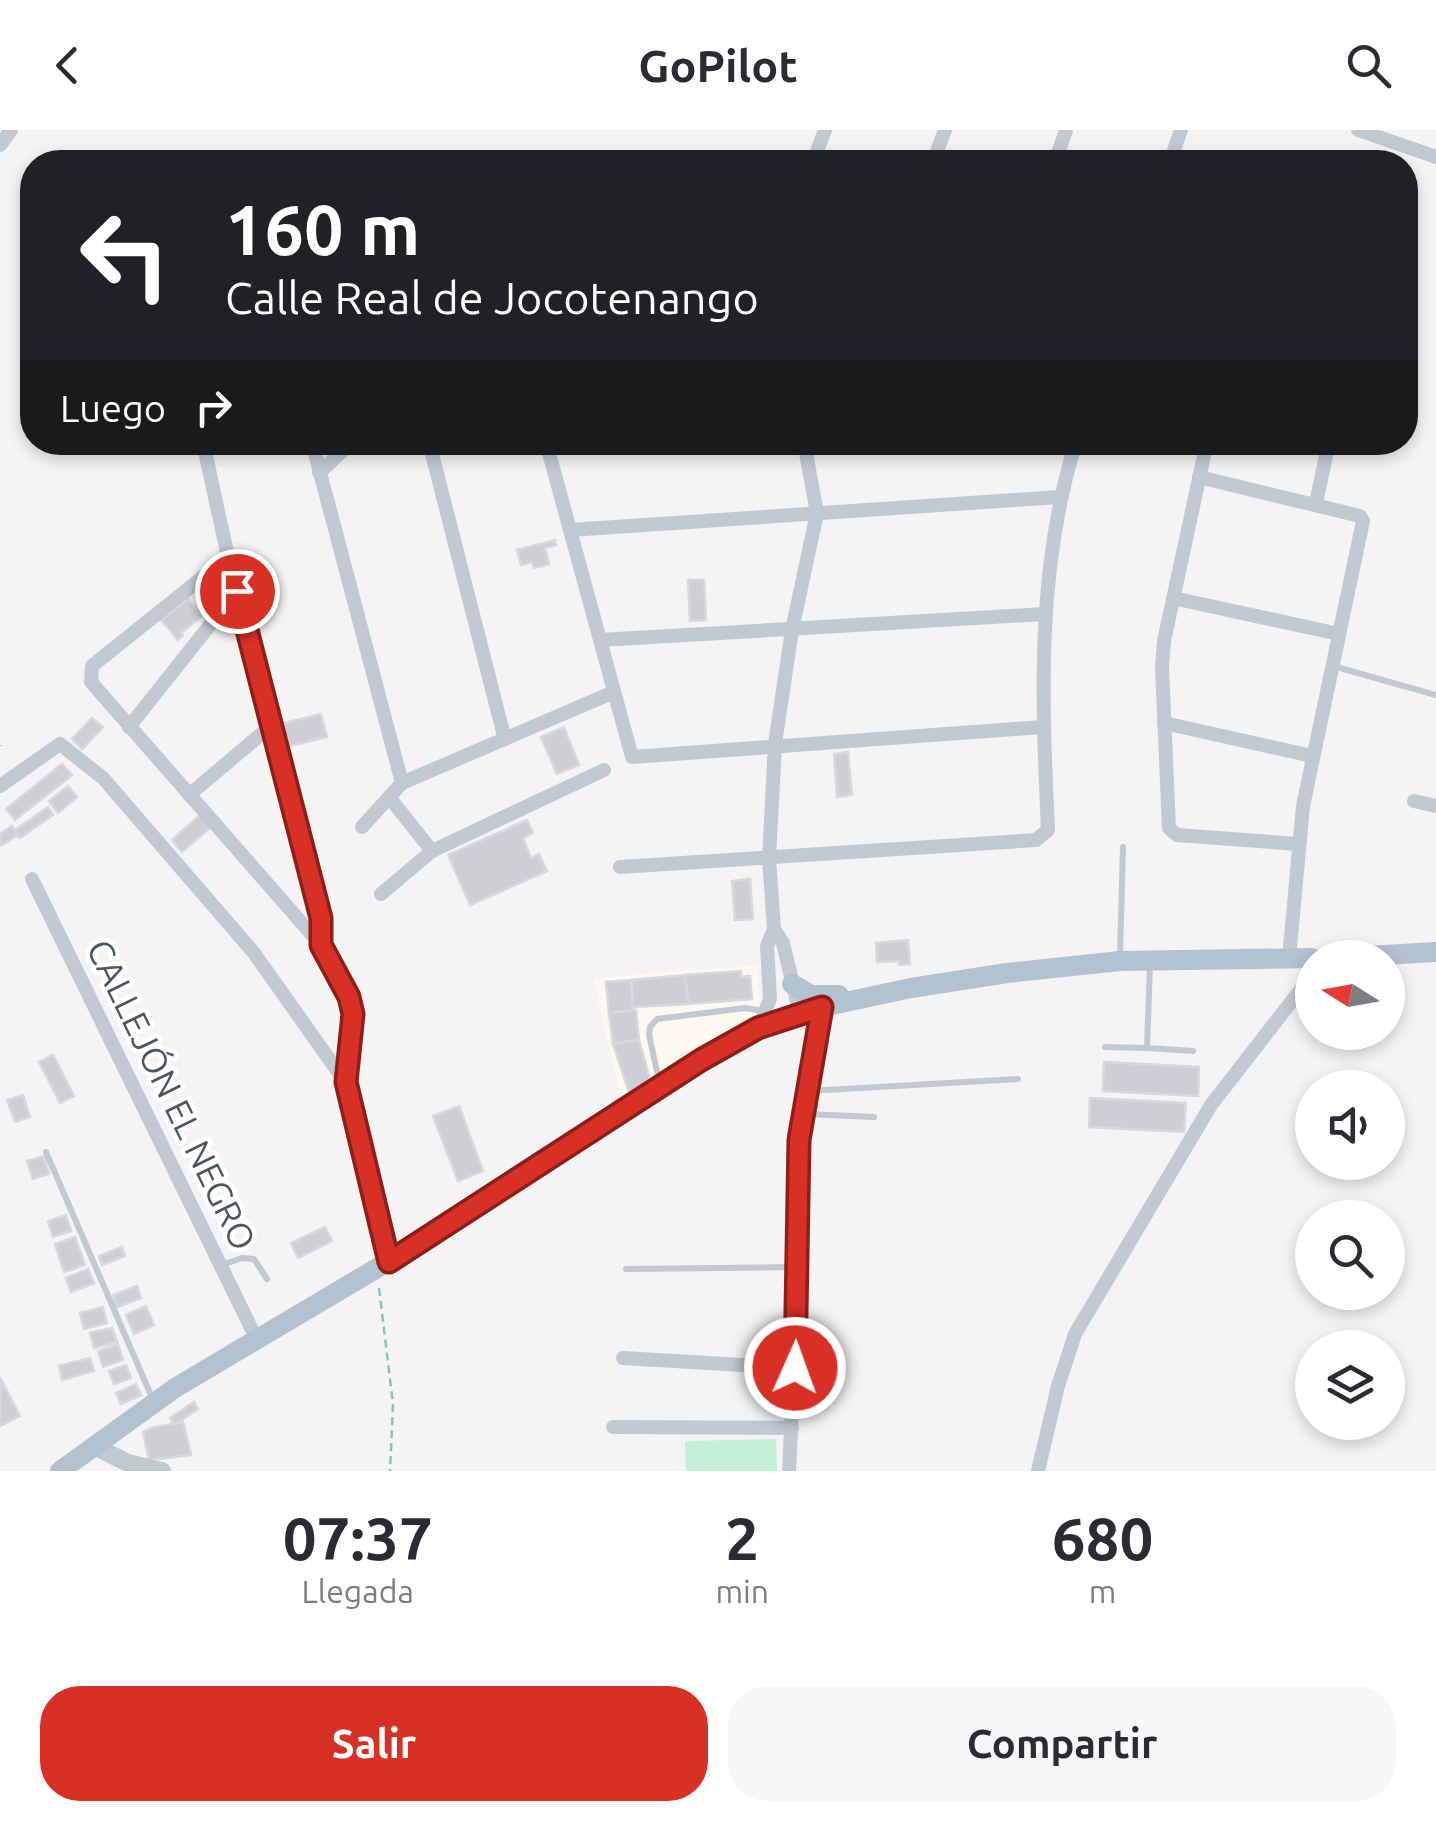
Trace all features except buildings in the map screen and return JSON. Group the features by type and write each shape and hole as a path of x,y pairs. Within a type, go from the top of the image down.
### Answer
{"main road":[{"path":"1405,954 1436,952"},
{"path":"790,974 811,994 823,996 1120,961 1295,958"},
{"path":"60,1471 153,1402 383,1265 762,1020 910,988"}],"street":[{"path":"0,146 11,130"},
{"path":"1358,130 1414,150"},
{"path":"206,455 228,557 321,918 321,945"},
{"path":"315,455 402,783"},
{"path":"319,472 338,455"},
{"path":"432,455 504,736"},
{"path":"550,455 632,757 1043,727"},
{"path":"762,1020 770,999 768,946 774,929 769,858 775,744 792,630 817,513 806,455"},
{"path":"620,866 1036,840 1048,830 1043,727 1044,614 1059,497 1072,455"},
{"path":"1203,455 1162,667 1168,828 1172,833 1298,844"},
{"path":"1316,504 1326,455"},
{"path":"1199,477 1316,504 1360,516 1364,521 1312,756 1298,844 1289,958"},
{"path":"570,530 1059,497"},
{"path":"228,557 92,666 90,682 321,945 349,997 353,1014 346,1082 383,1265"},
{"path":"129,727 237,591"},
{"path":"1173,598 1338,634"},
{"path":"600,640 1044,614"},
{"path":"362,826 402,783 614,692"},
{"path":"1164,723 1312,756"},
{"path":"189,796 272,726"},
{"path":"0,786 60,744 103,778 274,978 346,1082"},
{"path":"382,894 432,851 604,770"},
{"path":"388,798 432,851"},
{"path":"1414,801 1436,806"},
{"name":"CALLEJÓN EL NEGRO","path":"32,879 256,1338"},
{"path":"774,929 783,943 800,1014"},
{"path":"768,966 790,974"},
{"path":"1038,1471 1075,1334 1211,1105 1295,997"},
{"path":"789,1471 799,1267 799,1154 822,1007"},
{"path":"623,1358 795,1368"},
{"path":"613,1427 792,1428"},
{"path":"94,1446 128,1463 162,1471"}],"lane":[{"path":"1332,666 1436,695"},
{"path":"1120,961 1123,846"},
{"path":"1148,1048 1150,959"},
{"path":"660,1086 649,1034 657,1020 746,1008 762,1020"},
{"path":"1105,1047 1193,1052"},
{"path":"808,1092 1018,1078"},
{"path":"804,1114 874,1117"},
{"path":"46,1152 153,1402"},
{"path":"220,1265 242,1258 254,1260 266,1279"},
{"path":"626,1268 799,1267"}],"path":[{"path":"383,1265 393,1404 390,1471"}],"shaded area":[{"path":"757,965 761,1020 622,1103 593,978"}],"green space":[{"path":"776,1439 777,1471 686,1471 685,1441"}],"route":[{"path":"237,591 321,918 321,945 349,997 353,1014 346,1082 389,1262 701,1060 758,1028 822,1007 799,1140 795,1368"}]}
